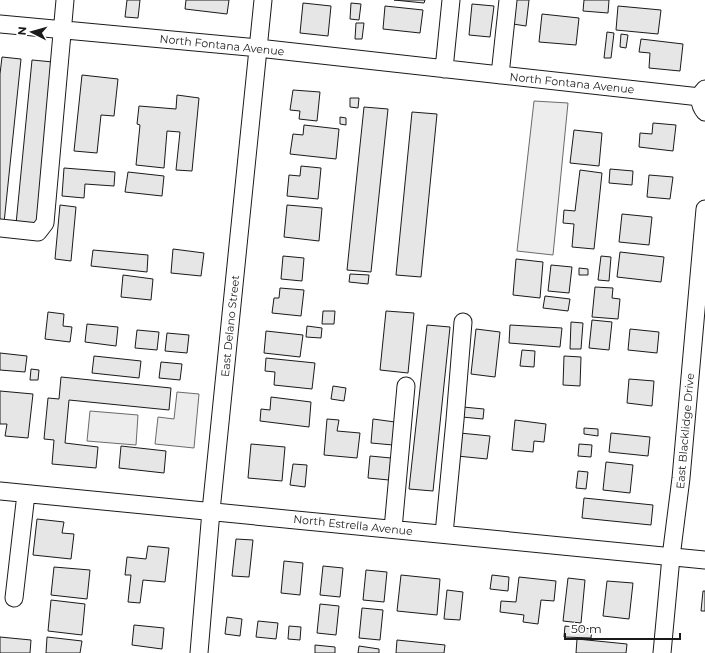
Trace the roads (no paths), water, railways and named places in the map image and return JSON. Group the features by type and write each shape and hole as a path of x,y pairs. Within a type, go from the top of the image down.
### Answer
{"street":[{"path":"0,228 38,232 45,223 65,0"},
{"name":"East Delano Street","path":"199,653 211,511 263,0"},
{"path":"444,69 451,0"},
{"path":"500,75 508,0"},
{"name":"North Fontana Avenue","path":"0,24 258,48 703,99"},
{"name":"East Blacklidge Drive","path":"662,653 671,557 681,478 705,209"},
{"path":"444,534 463,322"},
{"path":"393,529 406,386"},
{"name":"North Estrella Avenue","path":"0,491 705,560"},
{"path":"14,598 26,494"}]}
